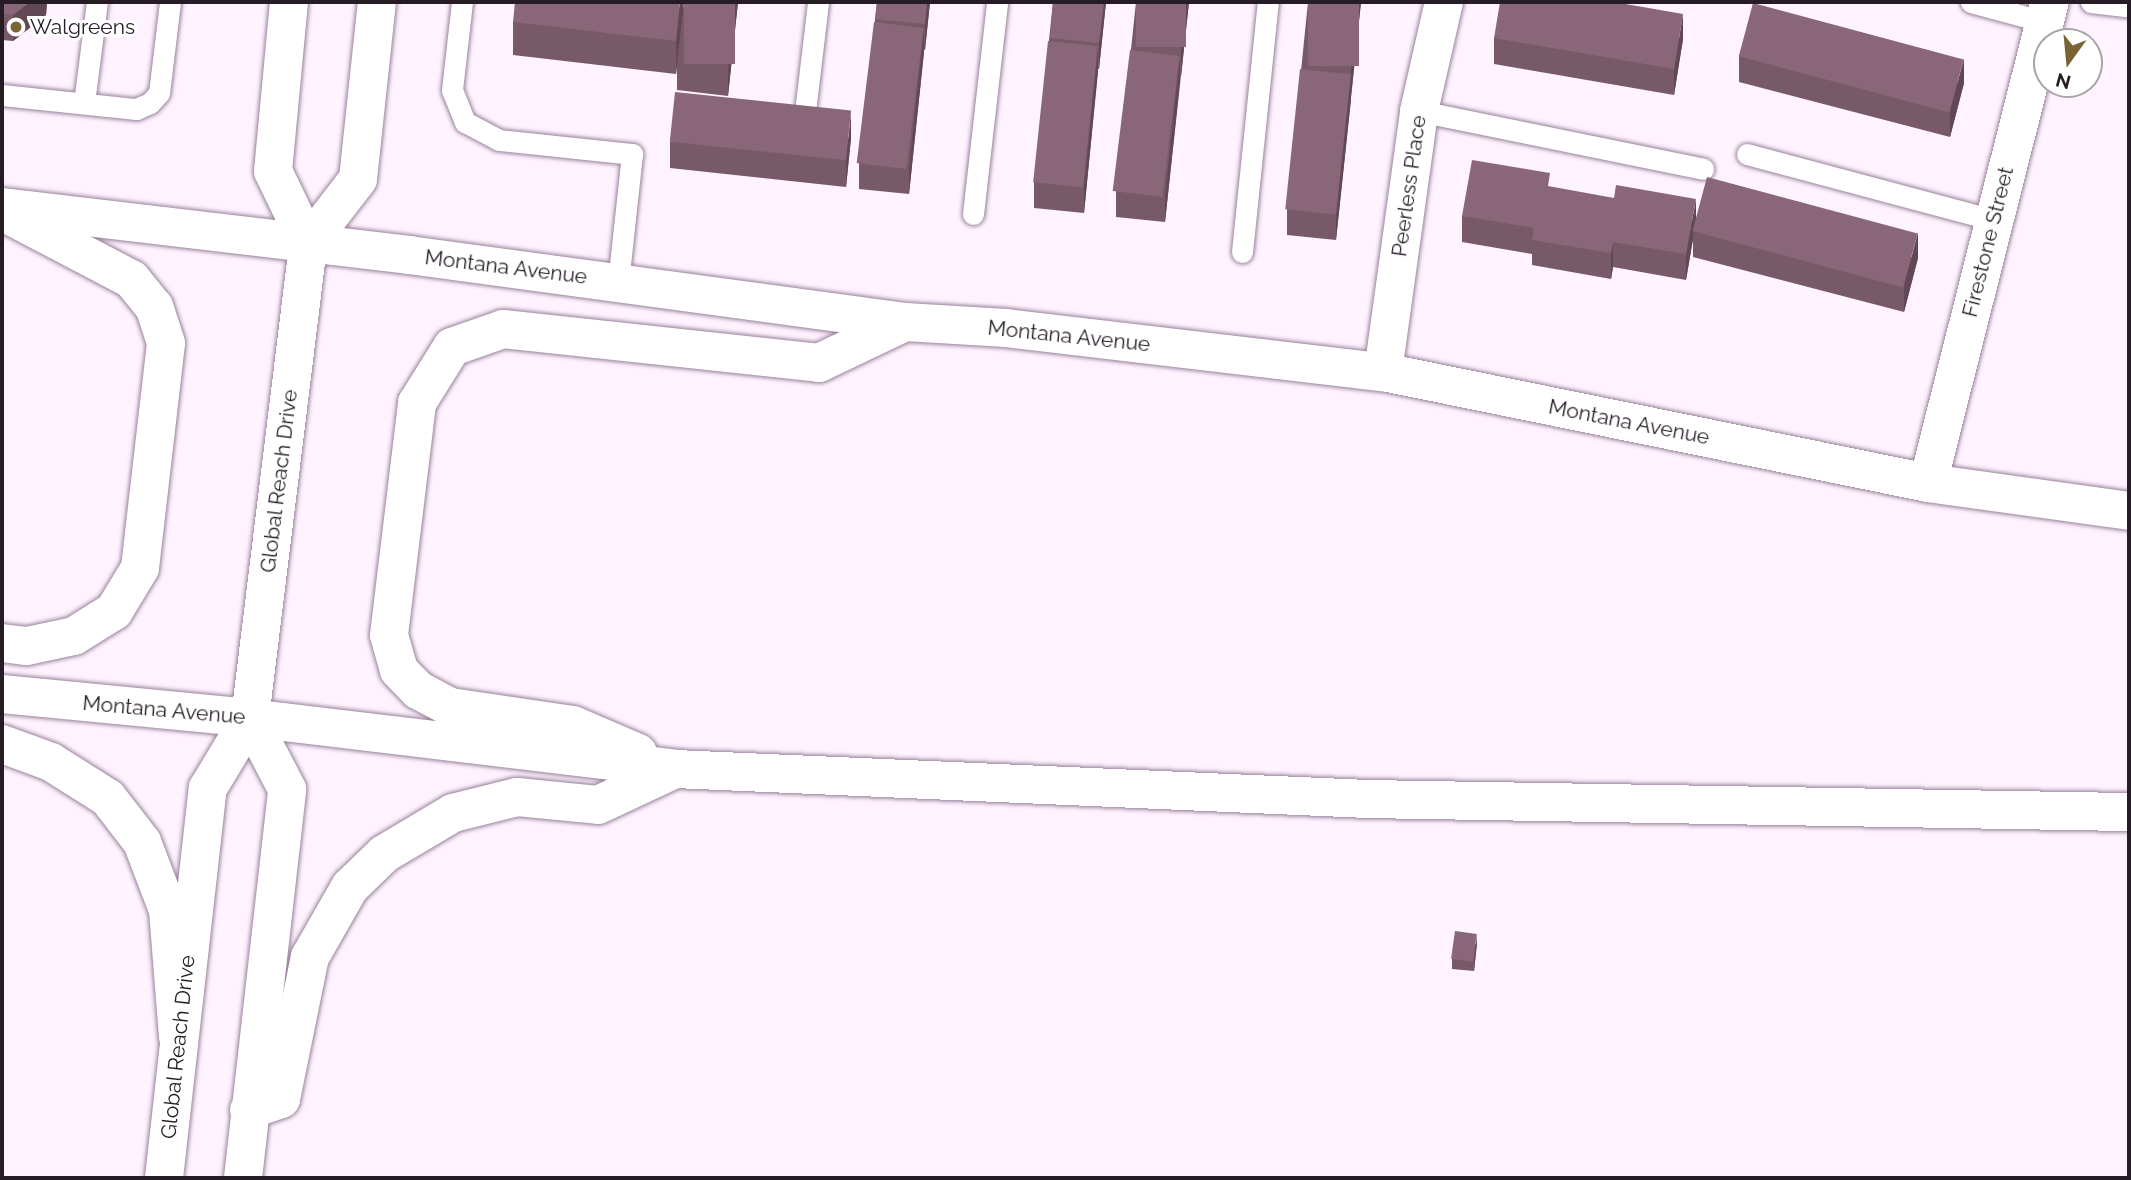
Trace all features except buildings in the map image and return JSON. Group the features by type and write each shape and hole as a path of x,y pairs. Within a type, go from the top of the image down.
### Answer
{"main road":[{"path":"289,2 273,171 309,244 358,180 377,2"},
{"name":"Peerless Place","path":"1383,372 1419,111 1444,2"},
{"name":"Firestone Street","path":"1928,483 2047,12"},
{"path":"2,209 131,279 154,307 166,344 140,568 114,611 74,636 27,646 2,643"},
{"name":"Montana Avenue","path":"2,209 618,282 905,322 1006,328 1383,372 1928,483 2129,511"},
{"name":"Global Reach Drive","path":"164,1178 208,788 250,718 309,244"},
{"path":"675,769 573,725 450,707 418,690 399,670 389,635 417,403 452,347 503,329 818,363 905,322"},
{"name":"Montana Avenue","path":"2,694 250,718 675,769 1367,799 2129,811"},
{"path":"243,1178 287,789 250,718"},
{"path":"2,744 51,762 108,798 142,842 168,910 178,1037"},
{"path":"249,1110 281,1099 310,957 351,887 384,854 453,813 517,797 598,805 675,769"}],"lane":[{"path":"84,103 97,2"},
{"path":"2,95 136,109 150,103 159,93 170,2"},
{"path":"462,2 452,90 465,122 499,140 632,155 618,282"},
{"path":"804,120 818,2"},
{"path":"973,215 997,2"},
{"path":"1242,252 1268,2"},
{"path":"1971,2 2047,12"},
{"path":"2091,2 2129,7"},
{"path":"1419,111 1703,169"},
{"path":"1746,154 1993,220"}],"place":[{"name":"Walgreens","path":"16,27"}]}
